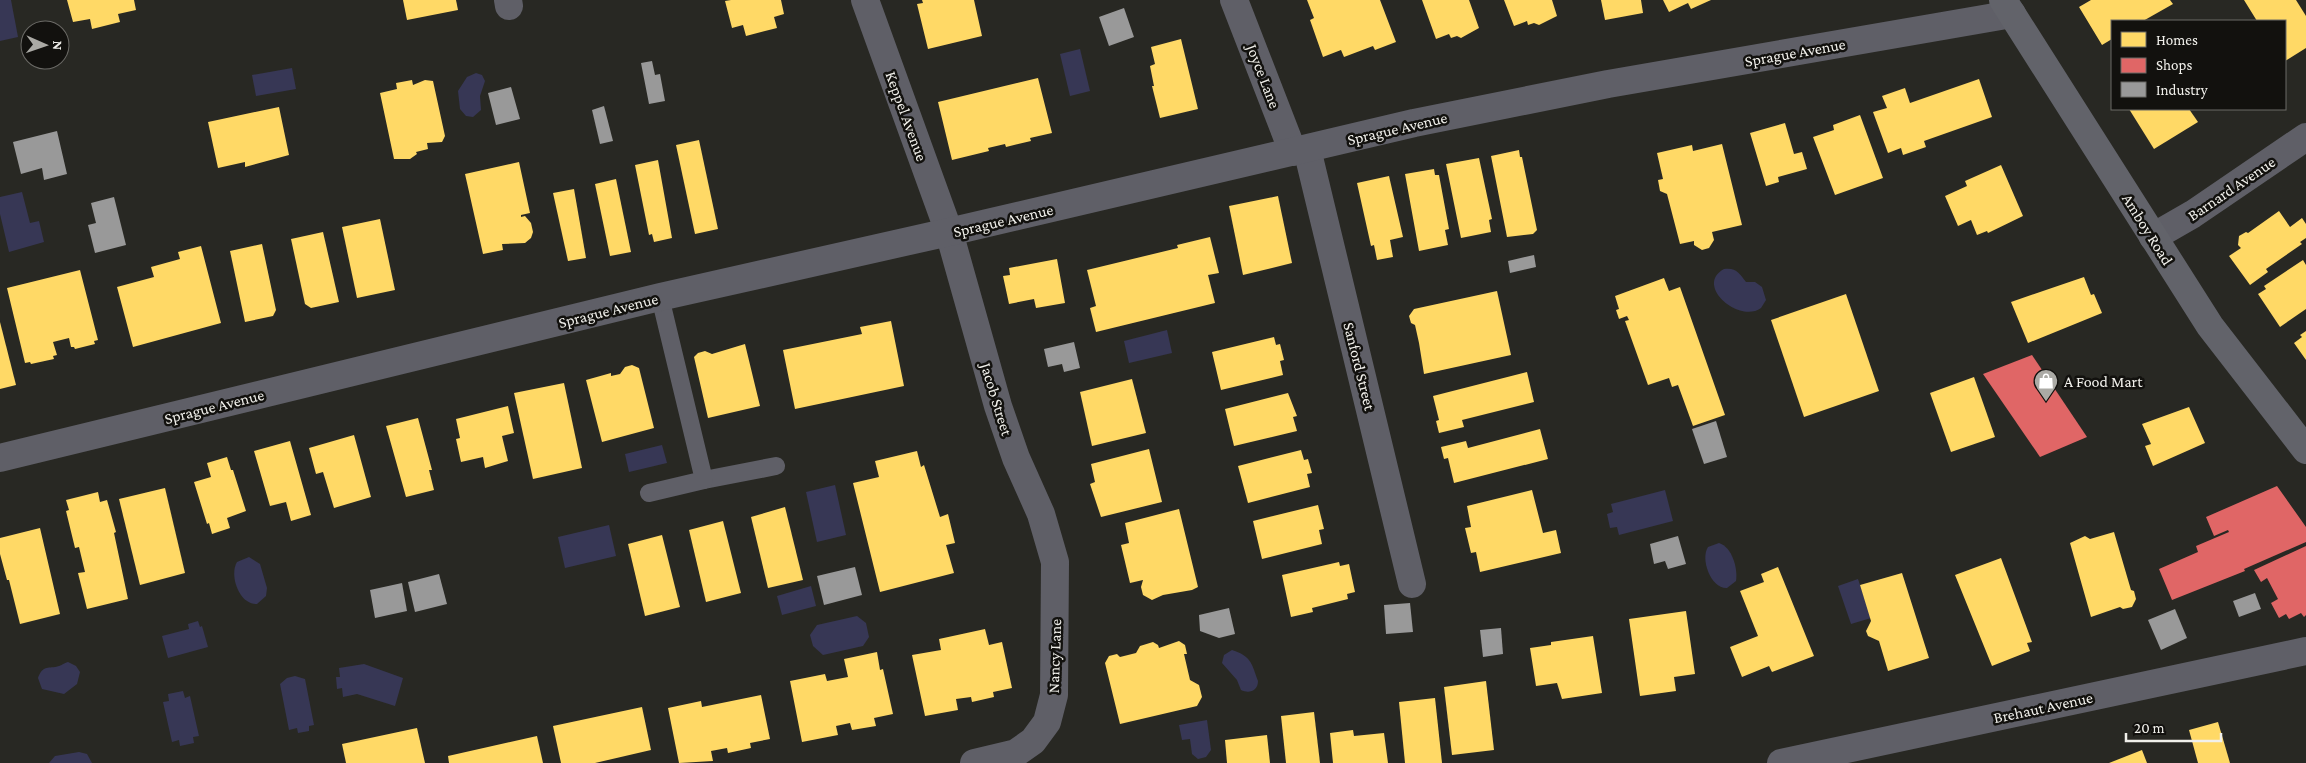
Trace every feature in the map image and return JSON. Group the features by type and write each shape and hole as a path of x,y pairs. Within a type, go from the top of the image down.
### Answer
{"main road":[{"name":"Amboy Road","path":"2008,7 2210,326 2306,450"}],"street":[{"name":"Keppel Avenue","path":"865,0 949,232"},
{"name":"Joyce Lane","path":"1234,0 1300,150"},
{"name":"Sprague Avenue","path":"0,458 660,297 949,232 1414,123 2008,7"},
{"name":"Barnard Avenue","path":"2153,237 2193,214 2306,137"},
{"name":"Sanford Street","path":"1300,150 1412,584"},
{"name":"Jacob Street","path":"949,232 998,406 1016,458 1041,514 1055,562"},
{"name":"Nancy Lane","path":"974,763 1016,753 1033,741 1047,722 1054,695 1055,562"},
{"name":"Brehaut Avenue","path":"1781,763 2306,651"}],"lane":[{"path":"660,297 704,480"},
{"path":"649,493 776,466"}],"water":[{"path":"0,0 11,0 18,37 0,41"},
{"path":"1080,49 1090,91 1070,96 1060,54"},
{"path":"292,68 296,89 256,96 252,75"},
{"path":"476,73 482,75 485,81 480,96 481,110 473,117 466,116 460,109 458,91 467,77"},
{"path":"22,192 30,223 39,221 44,242 9,252 0,214 0,197"},
{"path":"1724,269 1735,270 1746,282 1755,282 1762,287 1766,300 1761,308 1752,312 1742,311 1732,307 1723,300 1717,293 1714,284 1716,276"},
{"path":"1167,330 1172,353 1129,363 1124,341"},
{"path":"662,445 667,463 629,472 625,454"},
{"path":"835,485 846,535 817,542 806,492"},
{"path":"1665,490 1673,521 1619,535 1617,527 1610,528 1607,514 1613,512 1611,504"},
{"path":"609,525 616,556 565,568 558,537"},
{"path":"1719,543 1724,545 1731,553 1736,570 1736,581 1727,588 1716,584 1706,566 1705,559 1708,547"},
{"path":"249,557 260,564 267,588 266,596 257,604 245,600 235,581 234,574 237,562"},
{"path":"1858,579 1871,618 1851,624 1838,586"},
{"path":"811,586 816,606 782,615 777,596"},
{"path":"857,616 866,623 869,637 863,646 823,655 813,646 810,635 817,625"},
{"path":"198,621 200,627 202,626 208,647 168,658 162,636 189,629 188,624"},
{"path":"1232,650 1244,655 1250,662 1258,681 1253,691 1241,690 1237,680 1222,663 1224,655"},
{"path":"68,662 76,666 80,672 77,684 64,694 42,689 38,678 43,670"},
{"path":"364,664 403,678 395,706 357,694 343,697 342,688 337,689 336,677 340,677 339,668"},
{"path":"295,676 305,679 314,725 309,726 309,731 298,733 297,728 289,730 280,684 287,678"},
{"path":"183,691 185,698 190,696 199,736 193,737 194,743 180,746 179,740 172,742 163,702 169,701 168,694"},
{"path":"1207,720 1211,750 1206,757 1198,759 1192,754 1190,739 1182,740 1179,725"},
{"path":"79,752 87,754 92,763 49,763 55,756"}],"building: Homes":[{"path":"67,0 134,0 136,10 118,14 120,22 92,29 90,19 73,22"},
{"path":"403,0 456,0 458,10 407,20"},
{"path":"781,0 784,14 774,17 777,28 746,36 743,25 732,28 725,1"},
{"path":"922,0 974,0 982,36 928,49 917,4 923,3"},
{"path":"1307,0 1380,0 1396,42 1375,50 1373,46 1344,57 1341,50 1323,57 1310,20 1314,18"},
{"path":"1422,0 1469,0 1479,28 1461,38 1457,36 1451,38 1449,34 1436,39"},
{"path":"1504,0 1552,0 1557,16 1539,25 1534,23 1528,25 1527,21 1514,26"},
{"path":"1601,0 1641,0 1643,13 1605,20"},
{"path":"1663,0 1711,0 1691,9 1688,3 1669,12"},
{"path":"2091,0 2170,0 2173,4 2145,20 2111,20 2111,40 2102,45 2079,7"},
{"path":"2244,0 2296,0 2306,16 2306,48 2286,60 2286,20 2256,20"},
{"path":"1181,39 1198,109 1160,118 1152,86 1154,86 1150,66 1155,64 1151,47"},
{"path":"1038,78 1052,133 1030,138 1031,141 1006,147 1005,144 988,148 989,151 952,160 938,102"},
{"path":"1979,79 1992,117 1924,141 1926,147 1903,155 1901,148 1888,153 1873,112 1887,108 1882,96 1905,88 1910,103"},
{"path":"412,80 413,85 425,80 433,81 445,136 442,142 427,143 428,149 416,152 417,154 410,159 394,159 380,93 397,89 396,83"},
{"path":"279,107 289,155 245,167 245,162 218,168 208,122"},
{"path":"2130,110 2190,110 2198,122 2154,149"},
{"path":"1860,115 1883,178 1835,195 1813,137 1834,130 1833,125"},
{"path":"1785,123 1794,154 1802,152 1807,169 1778,177 1779,182 1766,186 1750,133"},
{"path":"699,140 718,229 695,234 676,145"},
{"path":"1722,144 1742,225 1712,232 1714,240 1709,248 1702,250 1694,245 1694,241 1680,244 1667,194 1660,191 1658,180 1663,179 1657,153 1692,145 1693,151"},
{"path":"1519,150 1537,230 1533,234 1507,237 1491,156"},
{"path":"1479,158 1492,219 1489,220 1491,232 1461,238 1446,164"},
{"path":"658,160 672,238 654,242 652,234 649,235 635,165"},
{"path":"519,162 530,213 521,215 521,217 525,216 531,223 533,232 531,238 525,243 502,244 503,250 483,254 465,174"},
{"path":"2001,165 2023,216 1988,233 1987,231 1977,235 1971,220 1958,226 1945,196 1967,186 1965,181"},
{"path":"1434,169 1435,175 1439,175 1449,229 1445,230 1448,245 1419,251 1405,174"},
{"path":"1389,176 1403,237 1390,240 1393,257 1377,260 1374,245 1371,246 1357,183"},
{"path":"616,179 631,252 610,256 595,184"},
{"path":"574,189 586,258 568,261 553,193"},
{"path":"1278,196 1292,263 1243,275 1229,206"},
{"path":"2279,211 2290,227 2302,218 2306,224 2306,238 2300,242 2302,244 2266,269 2268,272 2250,285 2229,256 2241,248 2238,245 2239,236 2246,232 2248,233"},
{"path":"380,219 395,290 357,298 342,227"},
{"path":"323,232 339,302 311,308 305,304 291,239"},
{"path":"1210,237 1219,273 1208,275 1215,303 1096,332 1090,308 1096,306 1087,270 1178,248 1177,245"},
{"path":"262,244 276,310 273,316 245,322 230,251"},
{"path":"201,246 221,323 133,347 117,287 154,277 151,267 180,259 178,252"},
{"path":"1057,259 1065,303 1036,308 1034,299 1009,304 1003,276 1010,275 1009,268"},
{"path":"2303,260 2306,265 2306,309 2280,327 2258,294 2266,289 2264,286"},
{"path":"80,270 98,340 94,341 95,344 75,349 71,347 69,338 53,342 57,355 53,356 54,359 31,364 30,362 25,363 7,288"},
{"path":"2084,277 2091,295 2094,294 2102,313 2028,343 2011,302"},
{"path":"1664,278 1669,291 1680,287 1725,415 1693,426 1678,385 1672,387 1669,378 1648,385 1625,321 1629,320 1627,316 1619,319 1616,310 1619,309 1615,296"},
{"path":"1497,291 1511,355 1424,374 1415,325 1411,323 1409,316 1414,309"},
{"path":"1846,294 1879,391 1804,417 1771,320"},
{"path":"891,321 904,386 795,409 783,350 862,334 860,327"},
{"path":"0,322 16,385 0,389"},
{"path":"2306,331 2306,360 2294,343"},
{"path":"1274,337 1276,345 1280,344 1284,360 1280,361 1283,375 1221,390 1212,352"},
{"path":"745,344 760,406 708,418 694,357 698,353 705,351 712,354"},
{"path":"632,365 639,368 654,428 602,442 586,380 611,373 611,376 620,374 625,367"},
{"path":"1527,372 1534,402 1462,420 1464,427 1439,433 1436,421 1439,420 1433,396"},
{"path":"1974,377 1995,437 1951,452 1930,393"},
{"path":"1132,379 1146,433 1092,446 1080,392"},
{"path":"564,383 582,468 533,479 514,393"},
{"path":"1288,393 1297,416 1293,417 1297,431 1234,446 1225,409"},
{"path":"508,406 514,433 502,436 508,461 485,468 483,457 461,462 456,439 460,438 456,419"},
{"path":"2189,407 2205,443 2153,466 2145,446 2151,444 2142,424"},
{"path":"418,418 432,470 429,470 434,490 406,497 386,426"},
{"path":"1540,429 1548,459 1454,483 1448,458 1444,459 1441,447 1466,441 1468,448"},
{"path":"354,435 371,497 334,508 323,472 316,474 309,448"},
{"path":"290,441 311,515 291,521 286,502 270,506 254,451"},
{"path":"1149,449 1162,502 1101,517 1090,484 1095,482 1091,464"},
{"path":"1301,450 1304,460 1308,459 1312,473 1307,474 1310,487 1248,503 1238,466"},
{"path":"917,451 921,467 924,465 940,517 948,514 955,543 946,545 954,573 880,592 853,483 879,477 875,461"},
{"path":"227,457 246,511 227,518 230,528 212,534 194,482 211,477 207,463"},
{"path":"165,488 185,573 140,585 119,499"},
{"path":"1532,490 1543,533 1556,530 1561,553 1480,572 1476,552 1471,553 1465,528 1471,527 1467,506"},
{"path":"98,492 100,502 107,500 116,532 114,533 128,599 87,609 78,573 85,572 79,547 75,548 66,511 69,510 66,500"},
{"path":"1318,505 1324,529 1319,530 1322,544 1262,559 1253,521"},
{"path":"785,507 803,580 768,588 751,517"},
{"path":"1179,509 1198,587 1192,590 1163,595 1152,600 1143,595 1141,587 1143,580 1130,583 1121,545 1129,543 1125,523"},
{"path":"723,521 741,593 706,602 689,530"},
{"path":"40,528 60,614 20,624 9,580 7,580 0,554 0,538"},
{"path":"2114,532 2131,590 2134,591 2136,599 2132,607 2123,609 2120,607 2091,617 2070,543 2085,536 2090,539"},
{"path":"662,535 680,607 645,616 628,544"},
{"path":"2001,558 2032,642 2027,643 2030,651 1992,666 1955,575"},
{"path":"1339,562 1340,566 1349,564 1355,592 1347,594 1348,599 1312,608 1313,612 1291,617 1282,575"},
{"path":"1778,567 1814,656 1772,672 1769,666 1742,677 1730,647 1758,636 1740,591 1764,582 1761,574"},
{"path":"1902,573 1929,658 1888,671 1879,641 1868,636 1866,631 1871,621 1860,585"},
{"path":"1686,611 1695,674 1674,677 1676,691 1640,696 1629,619"},
{"path":"985,629 989,645 1002,642 1012,688 993,692 994,697 972,702 971,697 956,699 958,710 925,716 912,655 941,650 939,639"},
{"path":"1593,636 1602,693 1562,699 1557,683 1536,686 1530,648 1551,645 1551,642"},
{"path":"1179,641 1185,645 1187,654 1184,654 1190,680 1199,685 1202,697 1197,706 1120,724 1105,663 1109,656 1117,654 1120,657 1136,653 1140,646 1153,642 1159,648"},
{"path":"877,652 880,670 883,669 893,714 874,718 876,726 852,730 850,723 836,726 838,735 802,742 790,681 825,674 827,681 848,677 844,659"},
{"path":"1486,681 1494,750 1452,755 1444,687"},
{"path":"761,695 770,739 750,743 751,748 728,753 727,748 711,751 713,761 679,763 668,708 701,701 702,707"},
{"path":"1435,698 1442,763 1405,763 1399,702"},
{"path":"642,707 651,750 595,763 561,763 553,726"},
{"path":"1314,712 1320,763 1286,763 1281,716"},
{"path":"2218,722 2230,763 2198,763 2189,730"},
{"path":"417,728 425,763 346,763 342,744"},
{"path":"1353,730 1354,736 1384,733 1388,763 1333,763 1330,733"},
{"path":"1267,735 1270,763 1227,763 1225,740"},
{"path":"537,736 543,763 449,763 448,756"},
{"path":"2142,750 2147,763 2109,763"}],"building: Shops":[{"path":"2032,355 2087,437 2040,457 1983,374"},
{"path":"2277,486 2306,527 2306,542 2244,569 2245,571 2172,600 2159,569 2198,552 2196,546 2229,532 2228,530 2214,536 2206,517"},
{"path":"2306,546 2306,615 2304,617 2301,613 2289,619 2286,614 2279,618 2271,603 2278,599 2267,578 2261,582 2254,570"}],"building: Industry":[{"path":"1124,8 1134,37 1109,46 1099,17"},
{"path":"652,61 655,75 660,74 665,101 649,104 641,63"},
{"path":"511,87 520,119 496,125 488,93"},
{"path":"604,106 613,141 600,144 592,110"},
{"path":"57,131 67,174 44,180 42,168 21,174 13,142"},
{"path":"114,197 126,245 95,253 88,225 96,223 91,203"},
{"path":"1534,255 1536,267 1510,273 1508,261"},
{"path":"1074,342 1080,368 1064,372 1062,364 1048,367 1044,349"},
{"path":"1716,421 1727,457 1704,464 1692,429"},
{"path":"1678,536 1686,564 1668,569 1665,561 1654,564 1650,544"},
{"path":"855,567 862,595 824,605 817,576"},
{"path":"439,574 447,604 415,612 408,582"},
{"path":"402,583 407,611 375,618 370,590"},
{"path":"2255,593 2261,609 2239,617 2233,601"},
{"path":"1410,603 1413,632 1386,634 1384,605"},
{"path":"1229,608 1235,634 1219,638 1200,631 1199,615"},
{"path":"2175,609 2187,638 2161,650 2148,620"},
{"path":"1501,628 1503,654 1483,657 1480,630"}],"place":[{"name":"A Food Mart","path":"2046,402"}]}
